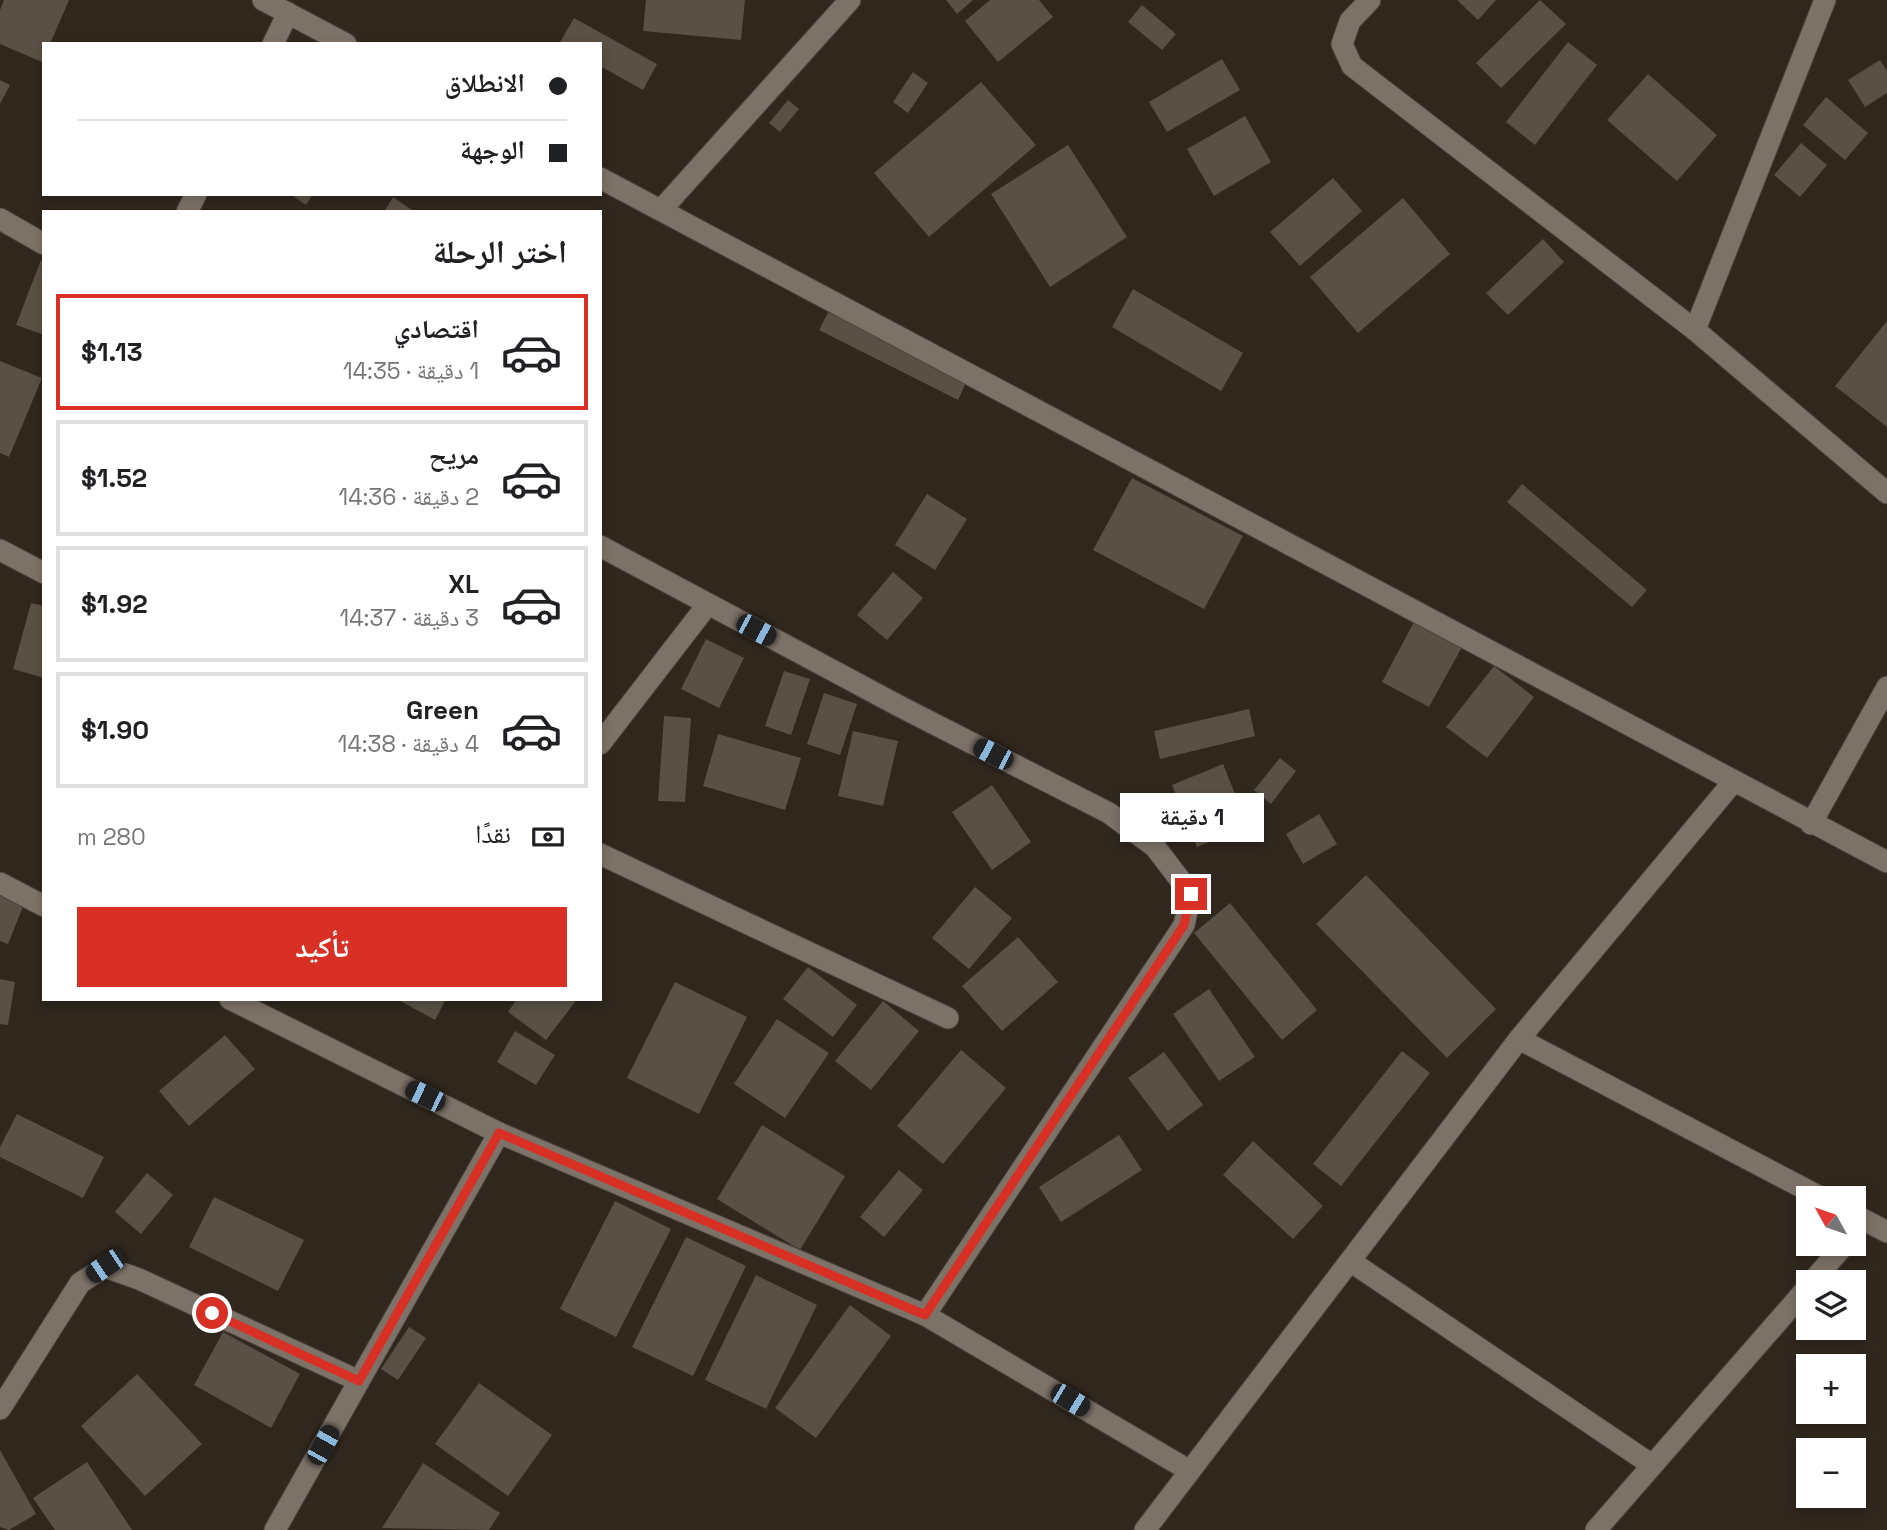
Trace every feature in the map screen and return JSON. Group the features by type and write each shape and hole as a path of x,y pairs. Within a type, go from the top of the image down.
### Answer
{"street":[{"path":"263,0 342,42"},
{"path":"661,210 850,0"},
{"path":"1370,0 1350,22 1342,44 1352,66 1695,330 1887,493"},
{"path":"1695,330 1825,0"},
{"path":"274,42 288,13"},
{"path":"602,179 1811,824 1887,862"},
{"path":"0,219 42,243"},
{"path":"602,547 901,707 1109,813 1155,847 1191,894 1184,925 925,1315"},
{"path":"0,550 42,572"},
{"path":"602,741 708,604"},
{"path":"1811,824 1887,687"},
{"path":"1145,1530 1519,1040 1734,781"},
{"path":"602,855 948,1018"},
{"path":"0,883 42,904"},
{"path":"234,1001 499,1133 925,1315 1190,1471"},
{"path":"1519,1040 1799,1186"},
{"path":"275,1530 499,1133"},
{"path":"1866,1226 1887,1232"},
{"path":"1822,1270 1835,1256"},
{"path":"1350,1261 1652,1465"},
{"path":"0,1409 80,1283 105,1266 139,1279 359,1381"},
{"path":"1596,1530 1796,1301"}],"building":[{"path":"4,0 69,0 51,42 42,42 42,62 0,44 0,10"},
{"path":"646,0 745,0 741,40 643,31"},
{"path":"946,0 973,0 957,14"},
{"path":"990,0 1039,0 1053,17 998,62 965,21"},
{"path":"1457,0 1496,0 1478,20"},
{"path":"1540,0 1566,24 1501,88 1476,63"},
{"path":"1142,5 1176,34 1162,50 1128,22"},
{"path":"574,18 657,64 643,90 602,67 602,42 560,42"},
{"path":"1568,42 1597,65 1535,145 1506,122"},
{"path":"1222,59 1240,90 1167,132 1149,102"},
{"path":"1880,60 1887,71 1887,93 1865,107 1848,80"},
{"path":"913,72 928,83 908,113 893,102"},
{"path":"1648,74 1717,135 1677,181 1607,120"},
{"path":"0,80 10,85 0,104"},
{"path":"981,82 1036,145 929,237 874,173"},
{"path":"1826,97 1868,133 1845,160 1803,125"},
{"path":"788,100 799,109 780,132 769,123"},
{"path":"1245,116 1271,162 1214,196 1187,149"},
{"path":"1801,143 1827,165 1800,197 1774,175"},
{"path":"1068,145 1127,237 1050,287 991,194"},
{"path":"1333,178 1362,211 1300,266 1270,232"},
{"path":"293,196 312,196 306,205"},
{"path":"393,197 412,210 385,210"},
{"path":"1403,198 1450,254 1358,333 1310,277"},
{"path":"1543,239 1564,262 1508,315 1486,293"},
{"path":"41,260 42,260 42,334 16,325"},
{"path":"1133,289 1243,353 1221,391 1112,327"},
{"path":"830,309 968,378 958,400 819,330"},
{"path":"1887,321 1887,427 1835,386"},
{"path":"0,361 42,378 9,457 0,453"},
{"path":"1132,478 1243,536 1204,609 1093,550"},
{"path":"1522,484 1647,590 1632,607 1507,502"},
{"path":"927,494 967,519 935,570 895,545"},
{"path":"893,572 923,598 887,640 857,615"},
{"path":"31,603 42,606 42,677 13,669"},
{"path":"1414,622 1462,647 1429,707 1382,682"},
{"path":"706,639 744,658 719,708 681,689"},
{"path":"1494,666 1534,697 1487,758 1446,727"},
{"path":"784,671 810,679 791,735 765,726"},
{"path":"824,693 857,704 840,755 807,744"},
{"path":"1249,709 1255,736 1160,759 1154,731"},
{"path":"664,716 691,718 685,802 658,801"},
{"path":"853,731 898,741 883,806 838,796"},
{"path":"718,734 801,758 785,810 703,786"},
{"path":"1280,758 1296,771 1271,804 1254,790"},
{"path":"1223,764 1248,826 1197,847 1172,785"},
{"path":"992,785 1031,842 992,870 952,812"},
{"path":"1319,814 1337,844 1303,864 1286,834"},
{"path":"1366,875 1496,1009 1447,1058 1316,924"},
{"path":"975,887 1012,918 969,969 932,938"},
{"path":"0,889 26,899 8,944 0,941"},
{"path":"1230,903 1317,1010 1282,1040 1194,933"},
{"path":"1018,937 1058,982 1002,1031 962,986"},
{"path":"808,967 857,1005 833,1037 783,999"},
{"path":"0,979 15,982 8,1025 0,1024"},
{"path":"675,982 747,1017 699,1114 627,1078"},
{"path":"1209,989 1255,1057 1219,1081 1173,1014"},
{"path":"401,1001 445,1001 435,1020"},
{"path":"516,1001 575,1002 546,1040 508,1012"},
{"path":"883,1001 919,1031 871,1090 835,1061"},
{"path":"777,1019 829,1053 785,1118 734,1084"},
{"path":"515,1031 555,1055 536,1085 497,1062"},
{"path":"225,1035 255,1069 189,1126 159,1091"},
{"path":"961,1050 1006,1088 943,1164 897,1126"},
{"path":"1402,1051 1430,1073 1341,1186 1313,1164"},
{"path":"1164,1052 1203,1105 1168,1131 1128,1078"},
{"path":"17,1114 104,1157 83,1198 0,1157 0,1147"},
{"path":"762,1125 845,1176 800,1250 717,1199"},
{"path":"1119,1135 1142,1170 1061,1222 1039,1187"},
{"path":"1253,1141 1323,1206 1293,1239 1223,1175"},
{"path":"899,1170 923,1190 884,1237 860,1217"},
{"path":"147,1173 173,1195 141,1234 115,1212"},
{"path":"214,1197 304,1240 278,1291 189,1247"},
{"path":"615,1201 671,1229 616,1337 560,1309"},
{"path":"686,1237 746,1266 693,1376 632,1347"},
{"path":"756,1275 817,1305 766,1409 705,1380"},
{"path":"850,1305 891,1336 816,1438 775,1408"},
{"path":"409,1327 426,1338 398,1380 381,1369"},
{"path":"223,1332 300,1374 271,1428 194,1385"},
{"path":"137,1374 202,1444 145,1496 81,1426"},
{"path":"479,1383 552,1435 508,1496 435,1444"},
{"path":"0,1450 36,1514 9,1530 0,1527"},
{"path":"87,1462 132,1530 55,1530 33,1498"},
{"path":"423,1463 500,1513 489,1530 382,1528"}],"route":[{"path":"212,1313 359,1381 499,1133 925,1315 1184,925 1191,894"}]}
